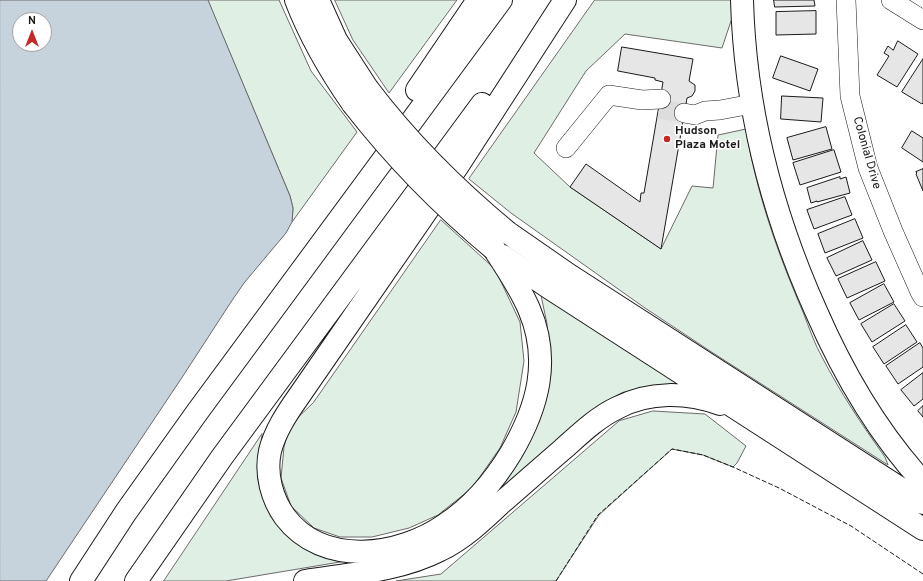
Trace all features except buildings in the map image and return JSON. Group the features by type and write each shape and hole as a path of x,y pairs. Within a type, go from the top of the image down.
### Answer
{"highway":[{"path":"296,0 309,32 321,55 353,104 420,182 494,249 546,285 923,529"},
{"path":"318,0 336,40 367,88 392,120 461,191 507,232 569,276 923,503"},
{"path":"81,581 126,512 198,410 478,0"},
{"path":"198,410 501,0"},
{"path":"136,581 226,451 559,0"},
{"path":"494,249 530,310 538,336 541,358 538,383 530,414 506,462 487,487 470,505 444,525 418,539 391,548 360,552 336,550 308,538 288,521 272,492 269,475 269,459 272,444 278,430 303,389 461,161 565,0"},
{"path":"742,0 744,47 752,104 761,148 780,219 797,265 819,318 848,376 870,412 896,449 923,482"},
{"path":"305,581 395,566 425,557 441,550 469,531 591,424 626,403 638,399 662,395 688,397 717,403 749,416"}],"street":[{"name":"Colonial Drive","path":"846,0 850,96 868,168 893,231 923,297"},
{"path":"891,0 923,20"},
{"path":"566,148 609,95 660,104"},
{"path":"685,108 701,107 705,111 720,110 752,104"}],"green space":[{"path":"208,0 279,0 311,71 357,132 292,222 293,208 290,196"},
{"path":"335,0 457,0 389,93 353,40"},
{"path":"595,0 733,0 733,15 722,48 625,34 586,71 534,153 570,187 661,249 692,186 713,188 718,135 746,129 750,153 769,222 785,268 814,341 836,383 885,457 888,465 645,308 511,213 469,179"},
{"path":"441,220 495,269 520,322 524,361 516,412 500,448 472,488 438,515 409,528 372,537 340,537 314,528 291,506 281,478 284,447 290,425 313,403"},
{"path":"541,294 683,383 638,390 477,515 548,383 547,324"},
{"path":"653,411 705,414 746,446 737,463 733,467 703,455 672,449 599,515 556,581 396,581 441,574 619,421"},
{"path":"262,434 259,483 272,513 352,560 226,581 164,581"}],"shaded area":[{"path":"0,0 208,0 290,196 293,208 292,222 286,233 244,283 46,581 0,581"}],"tunnel":[{"path":"659,109 684,113"}],"fence":[{"path":"556,581 598,515 672,449 703,455 779,488 851,526 923,574"}],"place":[{"name":"Hudson Plaza Motel","path":"667,139"}]}
